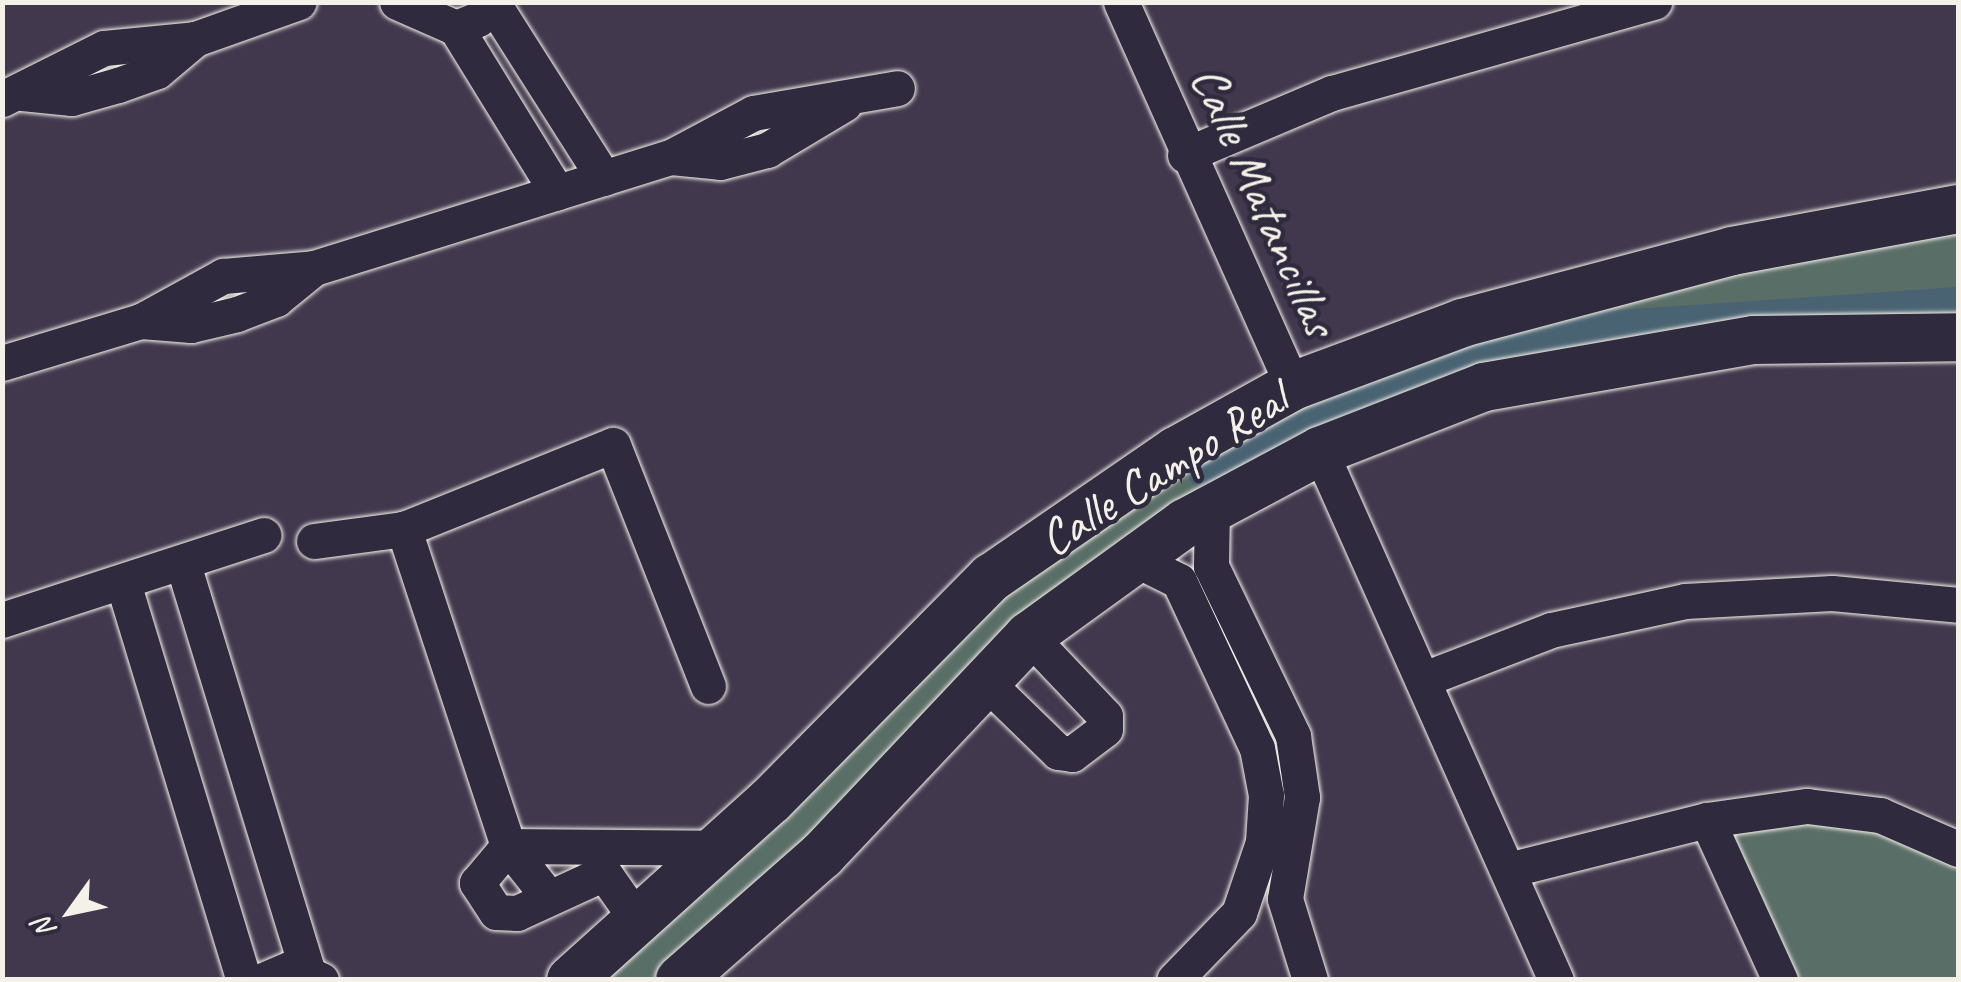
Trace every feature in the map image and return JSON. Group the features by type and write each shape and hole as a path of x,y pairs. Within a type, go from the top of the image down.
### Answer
{"street":[{"path":"12,96 72,98 118,86 158,70 196,40 299,2"},
{"path":"397,2 456,28 558,192"},
{"name":"Calle Matancillas","path":"1121,2 1184,155 1293,386"},
{"path":"1184,155 1332,94 1654,2"},
{"path":"456,28 494,4 604,178"},
{"path":"2,364 142,321 191,326 237,314 276,299 314,268 671,157 720,162 767,150 806,135 844,104 897,88"},
{"name":"Calle Campo Real","path":"571,980 717,848 992,578 1148,466 1293,386 1462,323 1732,251 1958,209"},
{"name":"Calle Campo Real","path":"680,980 822,855 1029,636 1212,508 1320,450 1503,384 1754,340 1958,337"},
{"path":"314,541 404,529 613,445 708,686"},
{"path":"1320,450 1556,980"},
{"path":"1174,980 1239,913 1263,842 1266,795 1248,726 1237,658 1206,550 1212,508"},
{"path":"404,529 508,846 546,894"},
{"path":"2,620 124,586 264,535"},
{"path":"1135,560 1180,581 1281,711 1302,797 1288,927 1310,980"},
{"path":"183,564 314,975 264,980"},
{"path":"124,586 244,980"},
{"path":"1424,679 1551,630 1686,600 1832,593 1952,609"},
{"path":"986,682 1058,752 1072,754 1105,729 1104,716 1029,636"},
{"path":"1248,726 1281,711"},
{"path":"1508,870 1707,820 1807,806 1880,815 1958,849"},
{"path":"1707,820 1780,980"},
{"path":"599,860 517,913 482,901 482,868 508,846 599,860 717,848"},
{"path":"599,860 638,920"},
{"path":"1239,913 1288,927"}],"green space":[{"path":"1958,209 1958,337 1484,387 1185,523 680,979 571,980 991,578 1293,386"},
{"path":"1807,806 1958,849 1958,979 1780,979 1707,820"}],"waterway":[{"path":"1205,474 1450,360 1590,328 1958,303"}]}
